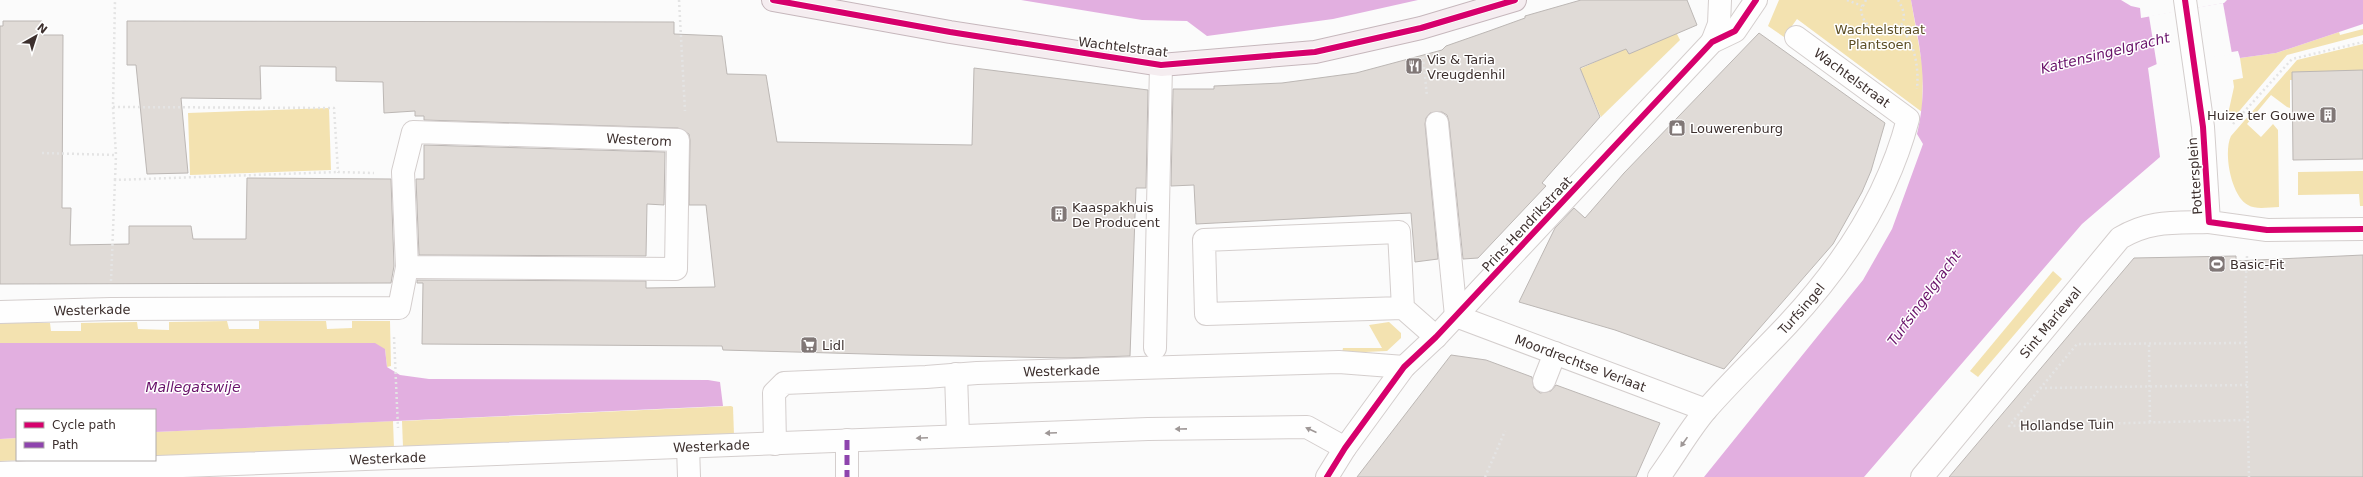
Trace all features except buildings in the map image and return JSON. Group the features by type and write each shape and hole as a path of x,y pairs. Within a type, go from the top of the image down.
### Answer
{"main road":[{"name":"Wachtelstraat","path":"773,0 950,32 1161,65 1315,52 1421,28 1515,0"}],"street":[{"name":"Prins Hendrikstraat","path":"1712,42 1719,24 1720,0"},
{"name":"Prins Hendrikstraat","path":"1327,477 1345,448 1404,367 1456,316 1712,42 1735,31 1756,0"},
{"name":"Pottersplein","path":"2186,5 2195,62 2202,127 2209,222 2267,230 2363,229"},
{"name":"Wachtelstraat","path":"1796,37 1908,119"},
{"name":"Wachtelstraat","path":"1155,348 1161,65"},
{"name":"Turfsingel","path":"1659,477 1706,410 1790,323 1832,272 1873,207 1893,165 1908,119"},
{"path":"1437,123 1456,316"},
{"name":"Westerom","path":"399,308 407,267 403,172 413,132 678,140 676,269 407,267"},
{"name":"Sint Mariewal","path":"1922,477 2120,238 2137,228 2163,223 2209,222"},
{"path":"1403,308 1399,232 1204,240 1206,314 1403,308 1436,337"},
{"name":"Westerkade","path":"0,312 111,309 399,308"},
{"name":"Moordrechtse Verlaat","path":"1456,316 1706,410"},
{"path":"1544,381 1555,353"},
{"name":"Westerkade","path":"775,444 774,393 784,383 956,374 1339,362 1404,367"},
{"path":"956,374 958,436"},
{"name":"Westerkade","path":"0,473 1148,429 1307,427 1345,448"},
{"path":"847,440 847,477"},
{"path":"688,447 689,477"}],"path":[{"path":"111,309 116,155 114,106 115,0"},
{"path":"678,0 685,118 678,140"},
{"path":"1847,0 1862,6"},
{"path":"1866,0 1862,6 1861,15 1870,28 1887,32 1900,28 1904,22 1904,15 1898,0"},
{"path":"1421,28 1428,114 1437,123"},
{"path":"1900,28 1906,33 1913,48 1916,67 1917,87 1908,119"},
{"path":"2231,126 2292,59 2363,42"},
{"path":"114,106 334,108 338,172"},
{"path":"42,153 116,155"},
{"path":"115,180 338,172 403,172"},
{"path":"2247,252 2246,342 2249,477"},
{"path":"2149,345 2150,423"},
{"path":"395,365 399,433"},
{"path":"2040,388 2247,385"},
{"path":"1485,477 1505,431"}],"green space":[{"name":"Wachtelstraat Plantsoen","path":"1779,0 1911,0 1923,69 1922,112 1797,19 1784,37 1768,26"},
{"path":"1673,26 1680,40 1601,117 1580,69"},
{"path":"2363,29 2363,35 2287,55 2235,116 2228,114 2234,87 2233,80 2243,78 2240,58 2276,53 2339,32 2340,35"},
{"path":"2363,44 2363,79 2290,80 2290,108 2271,95 2247,124 2261,137 2273,124 2278,130 2279,207 2259,208 2248,205 2237,193 2230,173 2228,152 2231,136 2297,60"},
{"path":"329,108 331,170 190,175 188,113"},
{"path":"2363,171 2363,206 2360,206 2359,194 2298,195 2298,172"},
{"path":"2053,271 2062,279 1978,377 1970,371"},
{"path":"227,321 229,329 259,329 259,321 326,321 327,329 352,328 352,321 390,321 391,366 387,367 385,349 0,343 0,323 50,323 51,331 81,331 81,323 137,322 138,329 169,330 169,322"},
{"path":"1389,322 1401,333 1401,338 1387,351 1342,353 1343,348 1382,348 1369,325"},
{"path":"733,407 734,435 403,447 402,421"},
{"path":"393,421 394,448 156,456 156,432"},
{"path":"16,438 16,461 0,461 0,439"}],"water":[{"path":"1021,0 1418,0 1333,19 1207,36 1187,21 1142,20"},
{"path":"1911,0 2121,0 2131,6 2140,8 2141,18 2224,3 2227,0 2363,0 2363,24 2276,53 2240,58 2238,51 2157,64 2148,68 2160,157 2082,224 1864,477 1704,477 1863,280 1892,229 1923,144 1917,134 1921,116 1923,82 1922,67"},
{"name":"Mallegatswije","path":"0,343 375,343 385,349 387,367 400,375 429,379 708,380 720,382 723,406 156,432 156,409 16,409 16,438 0,439"}],"pier":[{"path":"2223,3 2232,54 2157,66 2149,16"}],"marked path":[{"path":"847,440 847,477"}],"cycle path":[{"path":"773,0 950,32 1161,65 1315,52 1421,28 1515,0"},
{"path":"1327,477 1345,448 1404,367 1436,337 1712,42 1735,31 1756,0"},
{"path":"2185,0 2203,127 2209,222 2267,230 2363,229"}],"place":[{"name":"Vis & Taria Vreugdenhil","path":"1414,66"},
{"name":"Huize ter Gouwe","path":"2328,115"},
{"name":"Louwerenburg","path":"1677,128"},
{"name":"Kaaspakhuis De Producent","path":"1059,214"},
{"name":"Basic-Fit","path":"2217,264"},
{"name":"Lidl","path":"809,345"}],"water label":[{"name":"Kattensingelgracht","path":"2105,53"},
{"name":"Turfsingelgracht","path":"1924,298"}]}
